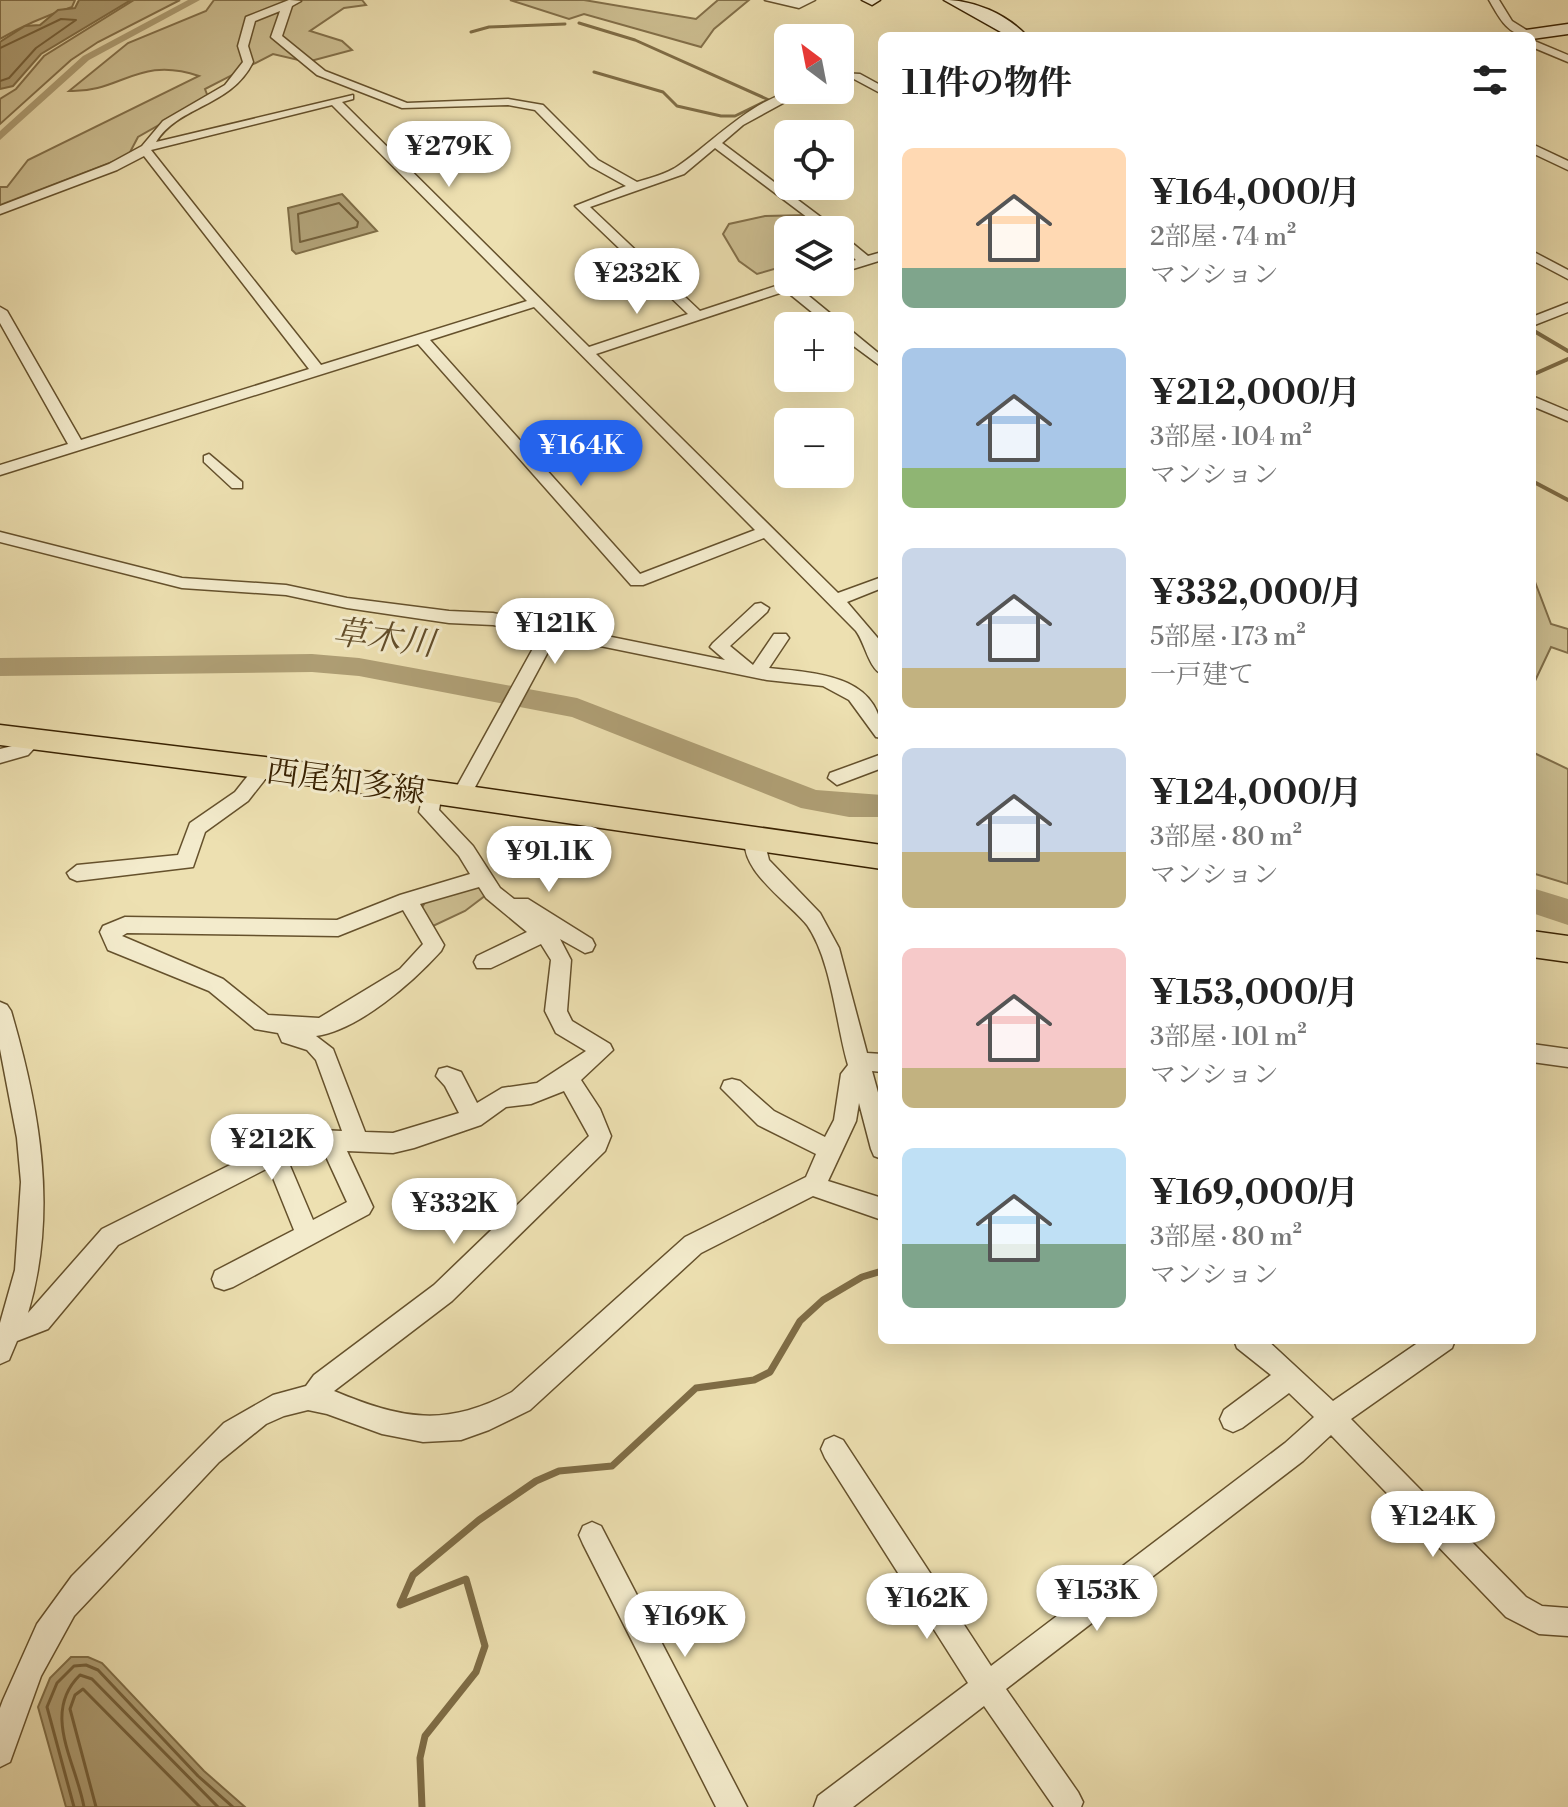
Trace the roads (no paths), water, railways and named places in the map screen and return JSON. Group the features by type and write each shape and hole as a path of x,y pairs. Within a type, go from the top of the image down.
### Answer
{"main road":[{"path":"952,0 981,12 1013,32"},
{"path":"1536,35 1568,29"},
{"name":"西尾知多線","path":"0,735 265,768 878,856"},
{"path":"1536,945 1568,949"}],"street":[{"path":"144,150 158,131 240,77 248,62 243,46 250,19 301,0"},
{"path":"770,0 799,5 810,0"},
{"path":"1494,0 1508,23 1519,32"},
{"path":"288,4 276,37 321,73 414,107 508,102 539,107 594,163 638,188"},
{"path":"1536,43 1568,59"},
{"path":"854,76 878,89"},
{"path":"0,210 113,167 144,150 370,92"},
{"path":"335,101 835,601 874,644 878,656"},
{"path":"698,316 582,210 583,202 610,198 680,171 739,123 775,104"},
{"path":"714,142 813,216"},
{"path":"144,150 318,370"},
{"path":"1536,150 1568,166"},
{"path":"854,250 865,261"},
{"path":"854,265 878,257"},
{"path":"1536,257 1568,275"},
{"path":"587,352 774,291"},
{"path":"806,296 823,312"},
{"path":"0,470 537,302"},
{"path":"1536,320 1568,307"},
{"path":"0,311 77,446"},
{"path":"421,339 637,581 765,532"},
{"path":"854,340 878,360"},
{"path":"1536,402 1568,417"},
{"path":"209,459 237,485"},
{"path":"0,537 182,583 286,590 347,603 552,629 839,685 855,696 878,727"},
{"path":"835,601 878,584"},
{"path":"750,670 719,647 761,608"},
{"path":"4,1342 39,1321 110,1237 275,1156 318,1140 393,1143 473,1118 502,1097 518,1098 569,1079 602,1050 564,1027 556,1011 561,960 543,934 493,893 466,851 429,812 446,795 508,708 552,629"},
{"path":"750,670 780,638"},
{"path":"0,756 22,750 33,740"},
{"path":"837,778 878,763"},
{"path":"77,873 186,862 197,828 218,817 248,793 265,768"},
{"path":"755,837 755,853 764,870 813,918 829,948 878,1135"},
{"path":"407,900 434,945 407,975 338,1020 319,1027 263,1023 216,985 115,944 110,932 125,925 338,928 407,900 483,878"},
{"path":"506,903 529,908 585,945"},
{"path":"484,962 543,934"},
{"path":"0,1011 20,1075 34,1212 29,1255 4,1342"},
{"path":"285,1025 290,1036 314,1044 325,1055 357,1140"},
{"path":"1536,1054 1568,1058"},
{"path":"0,1752 31,1660 59,1614 88,1577 128,1542 214,1448 267,1410 289,1400 313,1398 369,1418 430,1432 474,1425 521,1401 693,1245 815,1184 845,1121 852,1074 859,1066 878,1064"},
{"path":"447,1076 453,1079 473,1118"},
{"path":"313,1398 323,1384 443,1293 597,1144 600,1136 592,1116 569,1079"},
{"path":"732,1088 766,1118 829,1150"},
{"path":"224,1279 361,1207 331,1142"},
{"path":"275,1156 308,1235"},
{"path":"815,1184 878,1208"},
{"path":"1252,1344 1269,1356 1332,1417 1516,1607 1539,1620 1568,1622"},
{"path":"829,1807 1294,1452 1332,1417 1437,1344"},
{"path":"1233,1419 1289,1377"},
{"path":"834,1449 987,1686 1068,1802"},
{"path":"592,1535 732,1807"}],"water":[{"path":"79,0 131,0 41,54 13,86 0,89 0,42 25,26 40,25 58,10 75,8"},
{"path":"342,194 377,231 296,254 292,250 288,208"},
{"path":"71,1657 88,1657 102,1663 204,1771 245,1807 66,1807 38,1707 50,1678"}],"waterway":[{"path":"0,137 86,58 195,0"},
{"path":"579,23 635,40 769,100"},
{"path":"471,32 489,27 565,24"},
{"path":"594,72 663,92 677,106 721,116 735,116 768,100"},
{"path":"1536,332 1568,351"},
{"path":"1536,373 1568,359"},
{"path":"1536,483 1568,500"},
{"name":"草木川","path":"0,667 312,663 359,667 577,708 812,800 849,806 878,806"},
{"name":"草木川","path":"1536,901 1568,912"},
{"path":"422,1807 420,1758 425,1736 476,1672 485,1646 466,1579 400,1605 413,1575 479,1520 536,1481 559,1471 612,1466 696,1388 754,1380 770,1372 800,1321 823,1300 862,1277 878,1272"}]}
